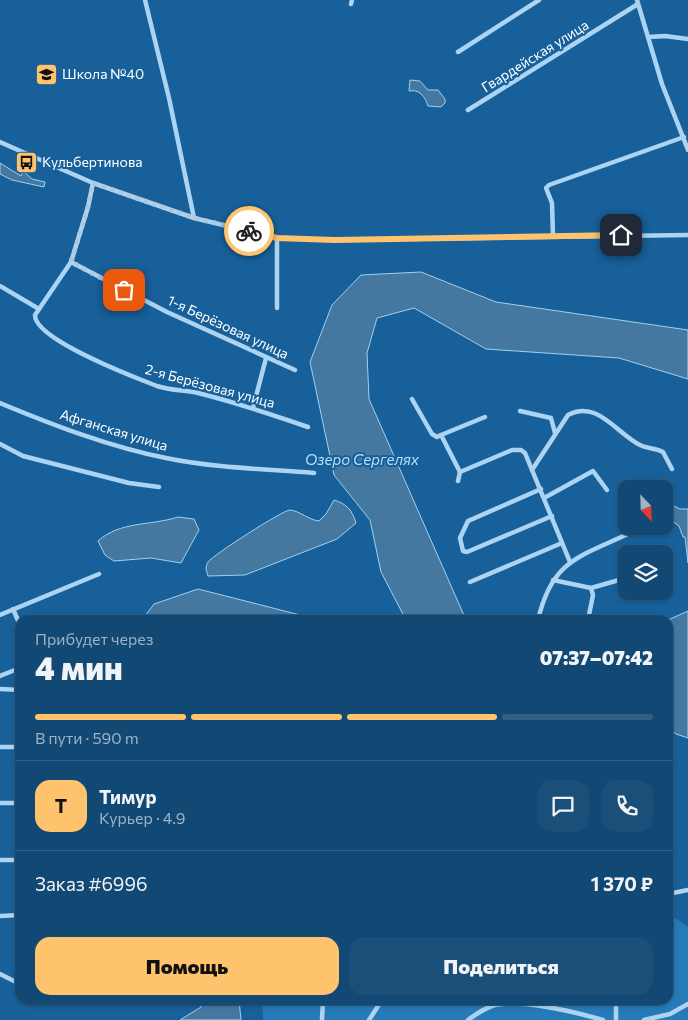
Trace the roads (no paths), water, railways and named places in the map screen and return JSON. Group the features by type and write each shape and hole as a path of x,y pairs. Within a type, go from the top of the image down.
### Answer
{"street":[{"path":"145,0 169,98 194,218"},
{"path":"458,52 539,0"},
{"path":"638,2 662,84 688,150"},
{"name":"Гвардейская улица","path":"468,110 638,2"},
{"path":"649,37 665,36 688,39"},
{"path":"553,236 552,204 546,188 549,185 684,138"},
{"path":"0,142 93,183 194,218 277,238 335,240 688,235"},
{"path":"0,286 39,309 71,262 88,207 93,183"},
{"path":"277,238 277,308"},
{"name":"1-я Берёзовая улица","path":"71,262 167,312 295,370"},
{"name":"2-я Берёзовая улица","path":"39,309 35,315 36,323 44,331 96,361 159,386 200,393 308,426"},
{"path":"253,408 266,358"},
{"path":"412,399 432,434 437,437 485,417"},
{"name":"Афганская улица","path":"0,403 74,431 168,458 206,464 314,473"},
{"path":"520,411 550,418 555,433"},
{"path":"532,470 568,415 574,412 594,414 610,421 639,445 663,452 672,468"},
{"path":"440,435 460,472 458,481"},
{"path":"0,444 22,456 129,483 159,487"},
{"path":"460,472 512,450 521,450 525,453 570,562"},
{"path":"544,498 593,472 607,490"},
{"path":"541,489 468,520 460,538 463,551 468,552 552,516"},
{"path":"539,615 543,598 553,580 570,562 626,535"},
{"path":"470,582 562,543"},
{"path":"0,615 99,574"},
{"path":"553,580 591,588 618,580"},
{"path":"589,615 593,595 591,588"},
{"path":"13,609 16,615"},
{"path":"0,676 15,670"},
{"path":"0,689 15,690"},
{"path":"0,746 15,747"},
{"path":"0,803 15,803"},
{"path":"0,860 15,860"},
{"path":"673,893 688,890"},
{"path":"0,916 15,915"},
{"path":"0,974 15,982"},
{"path":"644,1020 670,1014 688,1004"},
{"path":"322,1020 323,1005"},
{"path":"369,1020 379,1005"},
{"path":"468,1020 489,1007 496,1005"},
{"path":"510,1005 562,1010 603,1020"},
{"path":"616,1005 616,1020"}],"water":[{"path":"410,80 420,81 428,90 438,90 445,99 445,103 441,107 428,106 421,94 416,91 409,91"},
{"path":"0,163 21,176 23,171 32,179 45,182 44,187 12,180 0,174"},
{"name":"Озеро Сергелях","path":"421,272 496,302 688,330 688,379 619,358 486,349 414,308 377,318 367,353 369,399 464,615 403,615 381,572 370,520 334,475 310,362 332,305 361,275"},
{"path":"334,500 348,508 353,514 356,523 337,539 245,575 208,576 206,566 208,562 262,525 290,510 319,521 326,514"},
{"path":"673,506 680,509 688,509 688,563 685,537 683,537 679,526 673,522"},
{"path":"178,517 194,519 199,530 181,563 151,558 114,561 105,555 98,541 116,530 126,527"},
{"path":"198,589 300,615 146,615 154,604"},
{"path":"688,611 688,738 673,732 673,618"},
{"path":"202,1005 240,1005 241,1020 180,1020"}],"place":[{"name":"Школа №40","path":"46,74"},
{"name":"Кульбертинова","path":"26,162"}]}
